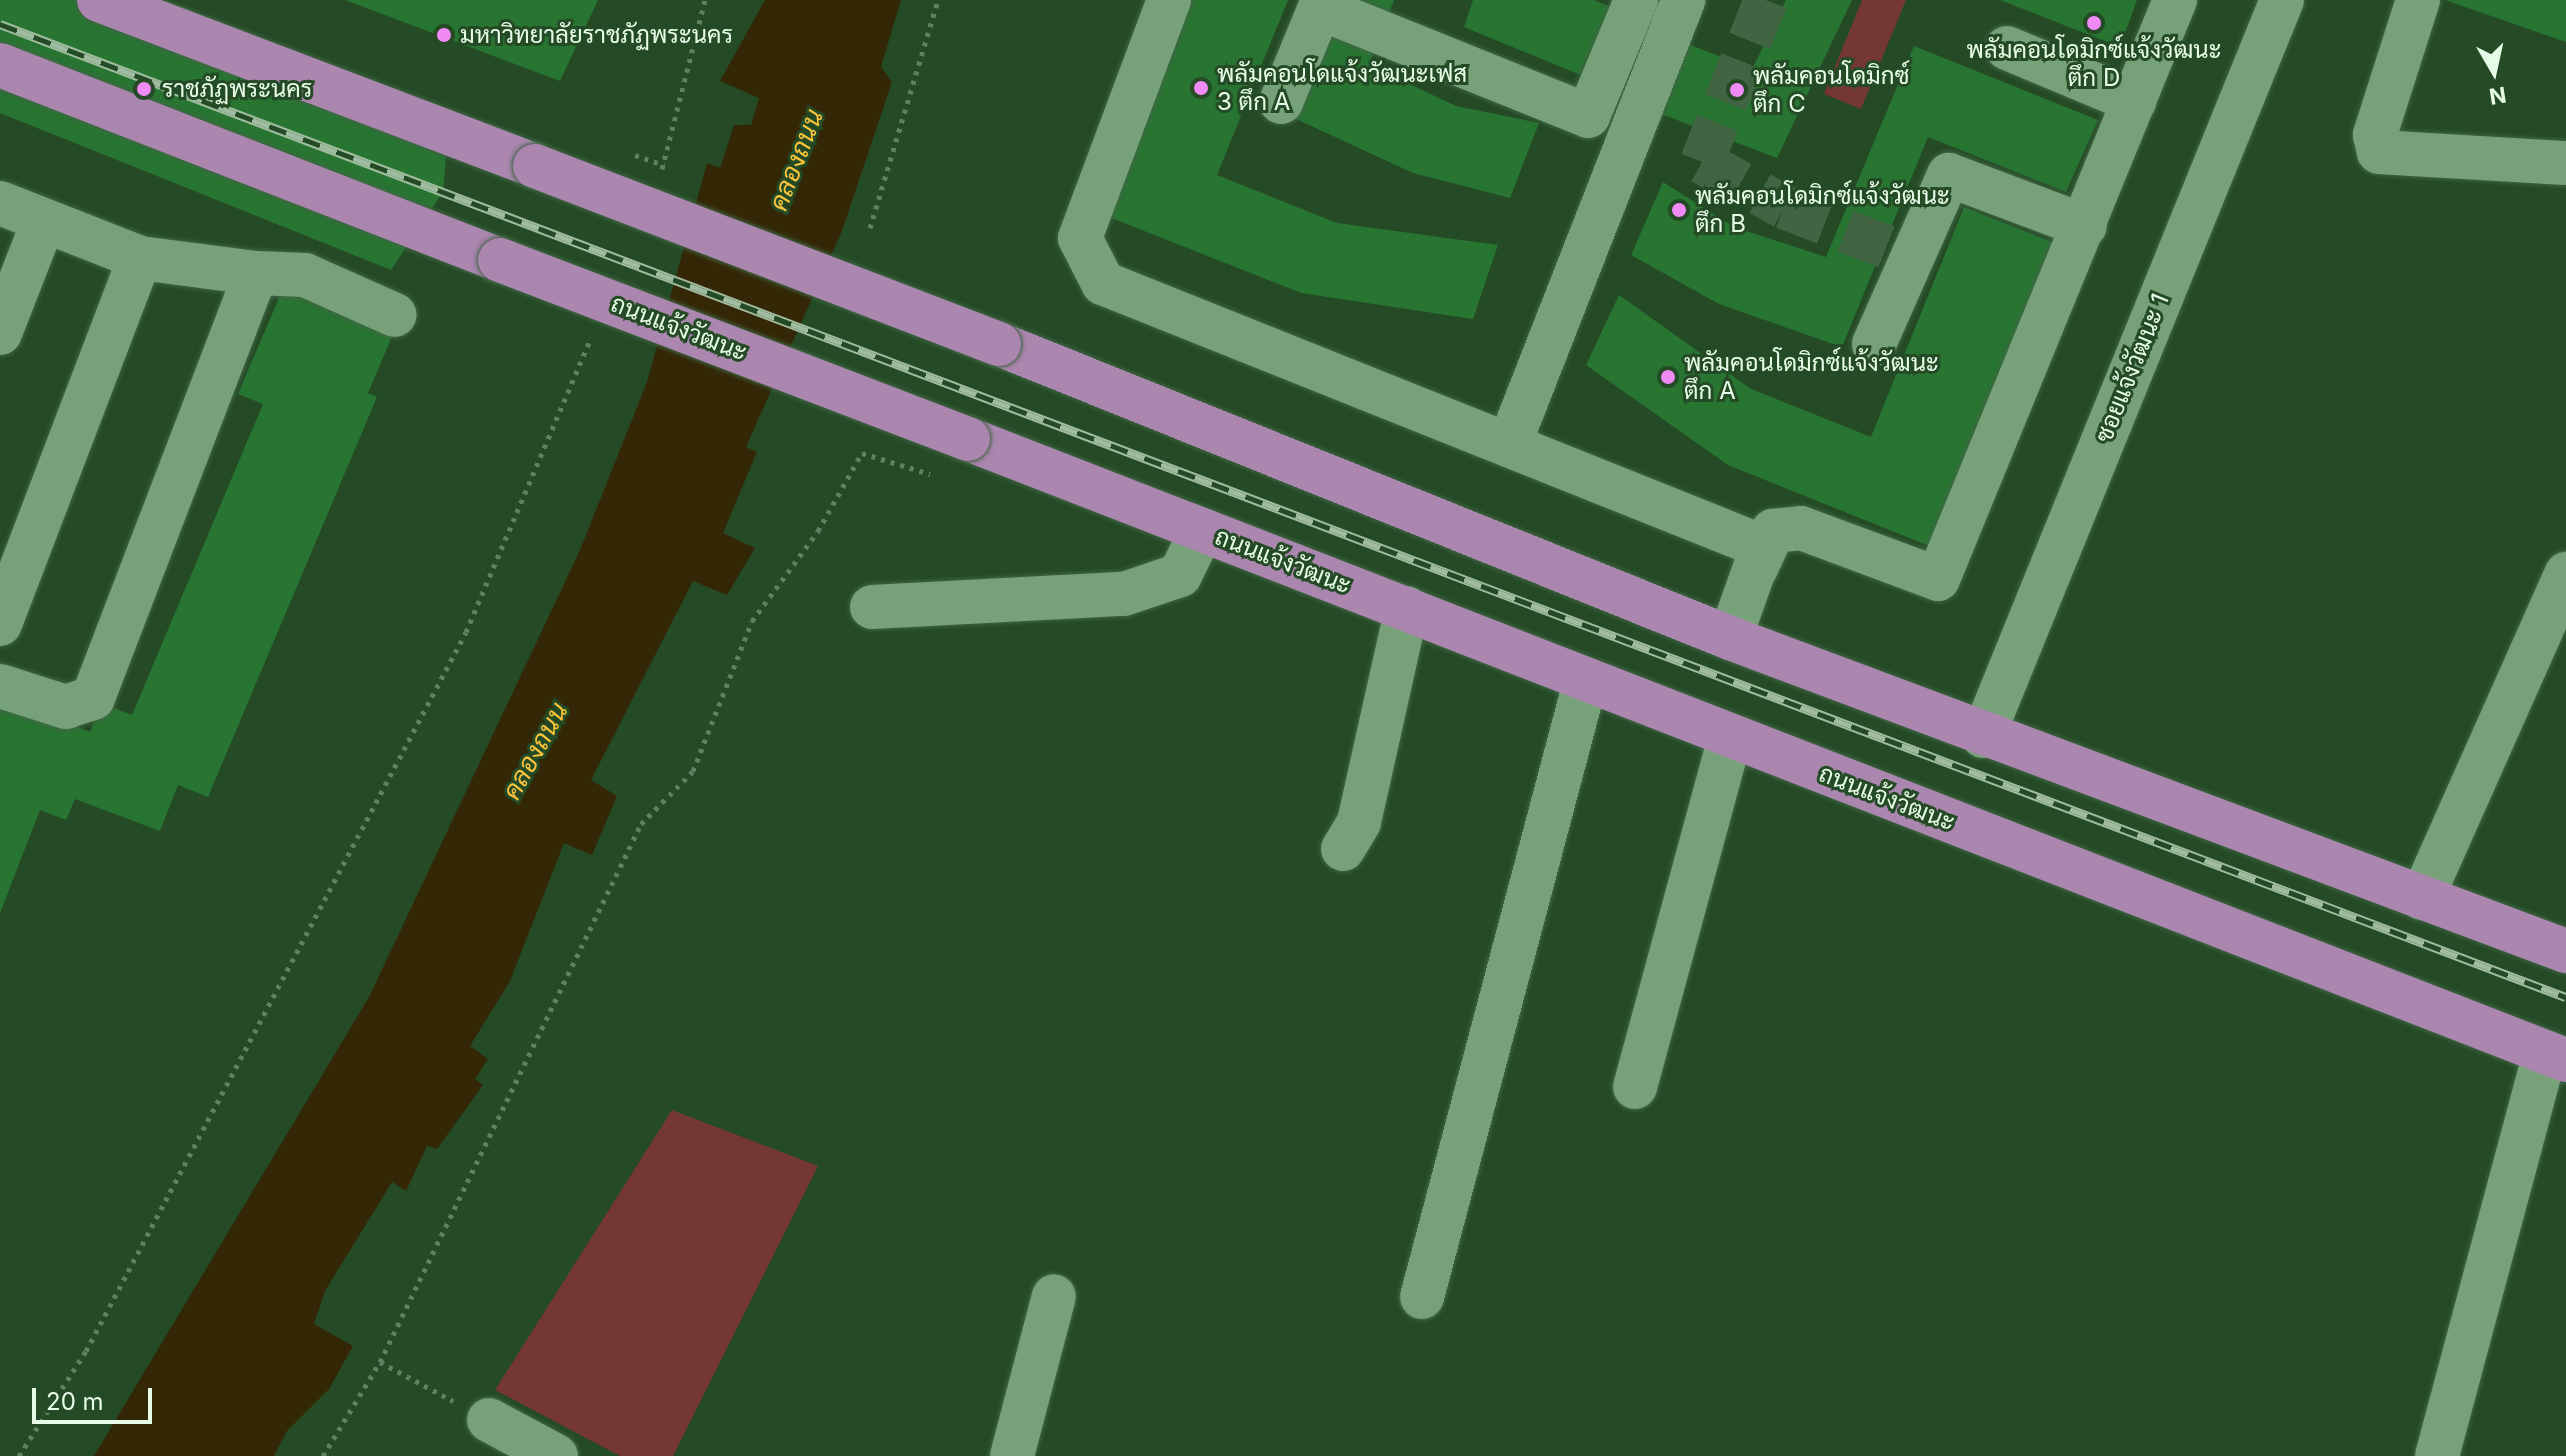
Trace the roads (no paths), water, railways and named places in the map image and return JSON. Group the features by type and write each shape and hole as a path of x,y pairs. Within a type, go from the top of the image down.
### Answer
{"main road":[{"path":"99,0 999,344 1730,638 1983,736 2566,951"},
{"name":"ถนนแจ้งวัฒนะ","path":"0,65 2556,1056"}],"street":[{"path":"1169,0 1080,238 1103,283 1739,535 1758,547 1756,568"},
{"path":"1281,102 1321,4 1588,116 1636,0"},
{"path":"1509,445 1683,0"},
{"path":"1730,638 1773,531 1801,528 1938,579 2175,0"},
{"name":"ซอยแจ้งวัฒนะ 1","path":"1983,736 2282,0"},
{"path":"2418,0 2375,135 2379,152 2566,163"},
{"path":"2007,48 2134,101"},
{"path":"1874,344 1905,254 1949,175 2085,226"},
{"path":"0,203 140,258 256,273 305,275 395,315"},
{"path":"0,333 44,220"},
{"path":"0,624 140,258"},
{"path":"0,686 66,707 93,698 256,273"},
{"path":"872,607 1124,594 1180,575 1202,530"},
{"path":"2422,898 2566,574"},
{"path":"1343,849 1359,822 1407,608"},
{"path":"1422,1297 1586,679"},
{"path":"1635,1087 1730,737"},
{"path":"2437,1456 2556,1056"},
{"path":"1012,1456 1054,1296"},
{"path":"489,1420 556,1456"}],"water":[{"name":"คลองถนน","path":"765,0 901,0 881,67 892,82 842,231 746,447 757,452 723,533 755,548 727,595 693,581 591,780 617,796 592,855 564,843 510,981 470,1046 488,1059 475,1079 483,1085 437,1149 427,1146 406,1191 392,1182 325,1291 314,1324 353,1346 329,1389 287,1431 274,1456 94,1456 369,997 580,550 647,382 707,163 720,168 734,125 751,125 759,98 720,81"}],"tunnel":[{"path":"1766,0 1702,162 1784,207 1897,251"}],"railway":[{"path":"0,24 2566,997"}],"place":[{"name":"พลัมคอนโดมิกซ์แจ้งวัฒนะ ตึก D","path":"2094,23"},
{"name":"มหาวิทยาลัยราชภัฏพระนคร","path":"444,35"},
{"name":"พลัมคอนโดแจ้งวัฒนะเฟส 3 ตึก A","path":"1201,88"},
{"name":"ราชภัฏพระนคร","path":"144,89"},
{"name":"พลัมคอนโดมิกซ์ ตึก C","path":"1737,90"},
{"name":"พลัมคอนโดมิกซ์แจ้งวัฒนะ ตึก B","path":"1679,210"},
{"name":"พลัมคอนโดมิกซ์แจ้งวัฒนะ ตึก A","path":"1668,377"}]}
